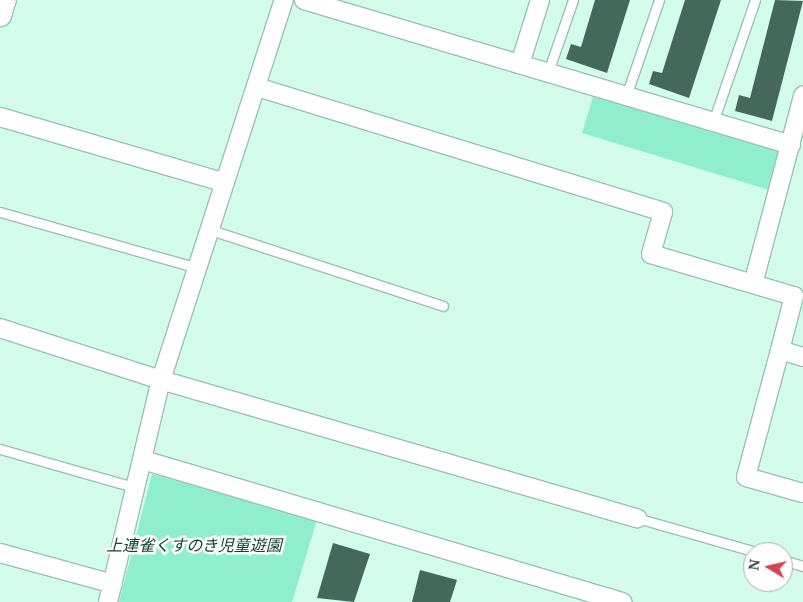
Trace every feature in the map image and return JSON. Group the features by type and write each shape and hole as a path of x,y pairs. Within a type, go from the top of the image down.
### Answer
{"street":[{"path":"0,15 5,0"},
{"path":"108,602 162,380 284,0"},
{"path":"304,0 791,144"},
{"path":"520,64 540,0"},
{"path":"257,87 663,212 651,254 794,296 746,477 803,493"},
{"path":"753,284 803,96"},
{"path":"0,117 224,183"},
{"path":"0,328 162,380 637,518"},
{"path":"780,350 803,357"},
{"path":"143,460 576,595 622,602"},
{"path":"0,553 112,584"}],"lane":[{"path":"548,72 573,0"},
{"path":"626,96 659,0"},
{"path":"713,122 755,0"},
{"path":"0,212 198,268"},
{"path":"211,230 443,306"},
{"path":"0,449 137,488"},
{"path":"637,518 743,548"}],"green space":[{"path":"596,87 790,146 776,192 582,133"},
{"name":"上連雀くすのき児童遊園","path":"152,474 317,520 292,602 119,602"}],"building":[{"path":"595,0 630,0 607,73 566,59 571,44 581,47"},
{"path":"685,0 721,0 689,98 649,84 653,71 662,73"},
{"path":"775,0 803,1 772,121 735,111 739,95 750,98"},
{"path":"333,543 370,554 354,602 317,598"},
{"path":"420,570 457,580 450,602 412,602"}]}
